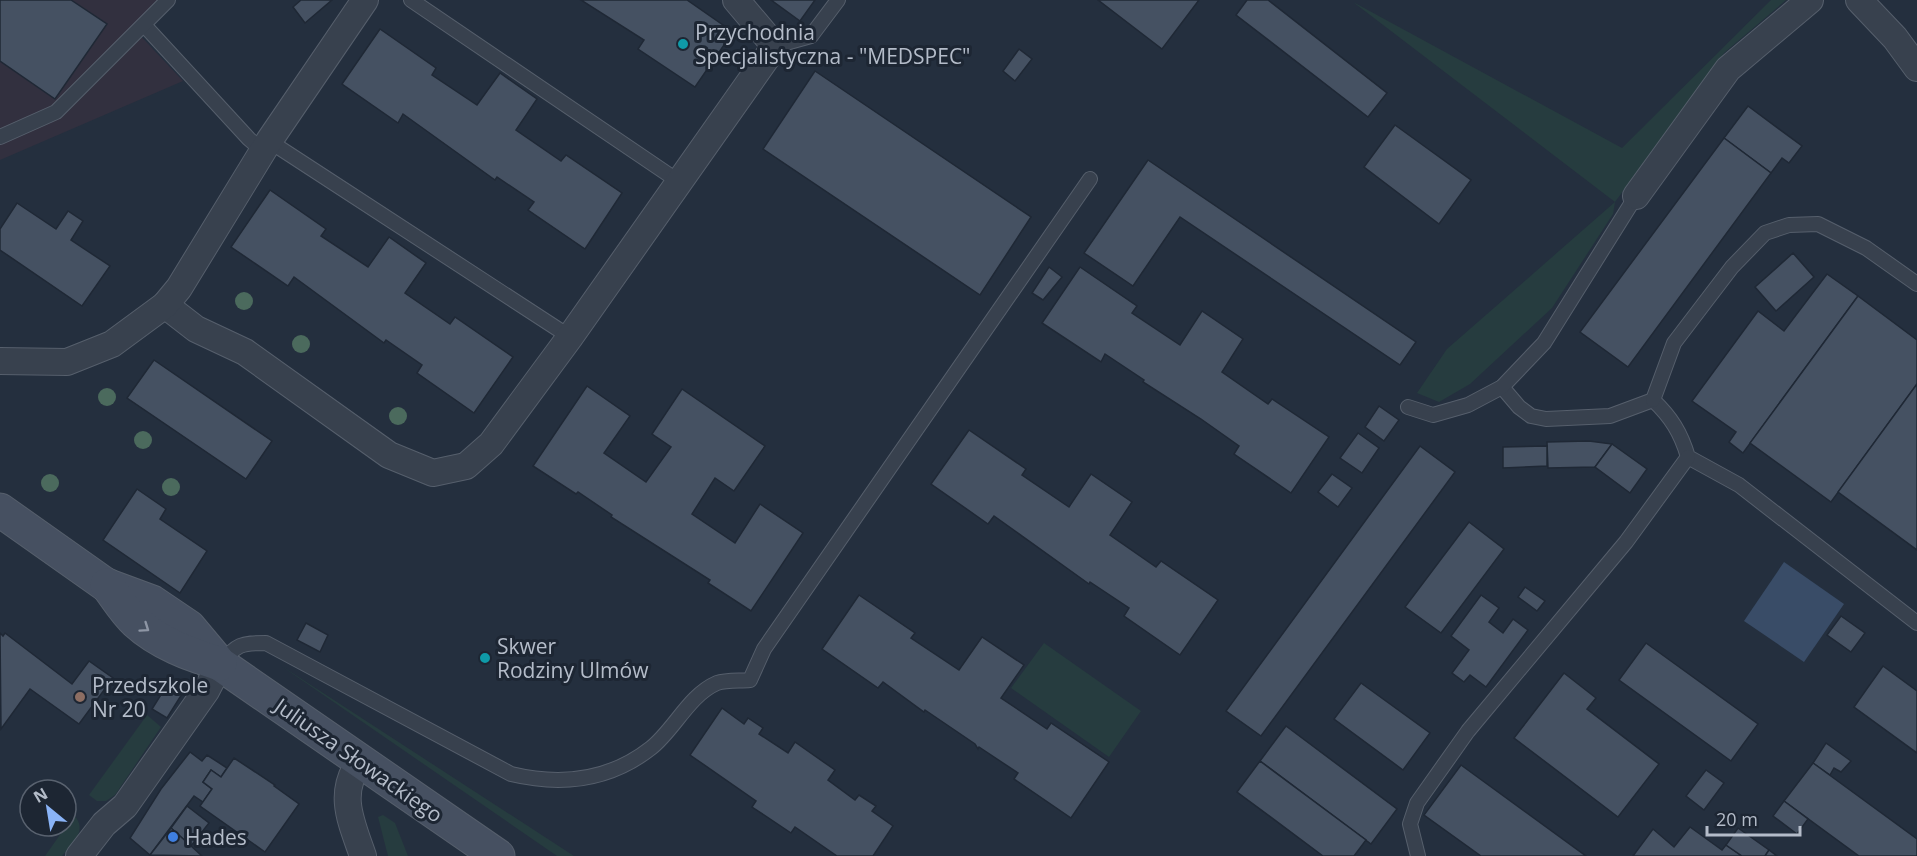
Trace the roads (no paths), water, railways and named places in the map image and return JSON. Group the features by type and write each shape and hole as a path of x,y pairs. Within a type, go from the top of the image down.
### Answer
{"street":[{"path":"0,361 67,362 112,344 165,305 179,288 266,146 365,0"},
{"path":"165,305 196,329 244,352 389,455 434,473 466,466 491,444 570,337 775,46 736,0"},
{"path":"1636,196 1728,69 1810,0"},
{"path":"1858,0 1895,38 1917,68"},
{"name":"Juliusza Słowackiego","path":"0,510 106,585 152,602 189,627 220,664 498,856"},
{"path":"80,856 104,824 125,806 206,691 220,664"},
{"path":"360,761 350,776 346,797 363,856"}],"lane":[{"path":"411,0 678,181"},
{"path":"775,46 811,36 838,0"},
{"path":"0,136 56,112 145,26 161,3"},
{"path":"145,26 249,140 266,146 570,337"},
{"path":"220,664 231,650 243,643 266,643 510,774 554,782 594,776 623,765 651,748 702,693 718,683 750,680 764,649 1090,178"},
{"path":"1408,407 1433,415 1468,405 1502,387 1544,343 1636,196"},
{"path":"1502,387 1519,407 1531,416 1546,419 1610,416 1653,400 1674,343 1732,267 1765,233 1789,225 1818,224 1866,248 1917,284"},
{"path":"1653,400 1668,415 1681,434 1688,457 1739,485 1917,623"},
{"path":"1418,856 1410,824 1417,803 1468,731 1626,542 1688,457"}],"water":[{"path":"1784,562 1844,604 1804,662 1744,621"}],"place":[{"name":"Przychodnia Specjalistyczna - \"MEDSPEC\"","path":"683,44"},
{"name":"Skwer Rodziny Ulmów","path":"485,658"},
{"name":"Przedszkole Nr 20","path":"80,697"},
{"name":"Hades","path":"173,837"}]}
